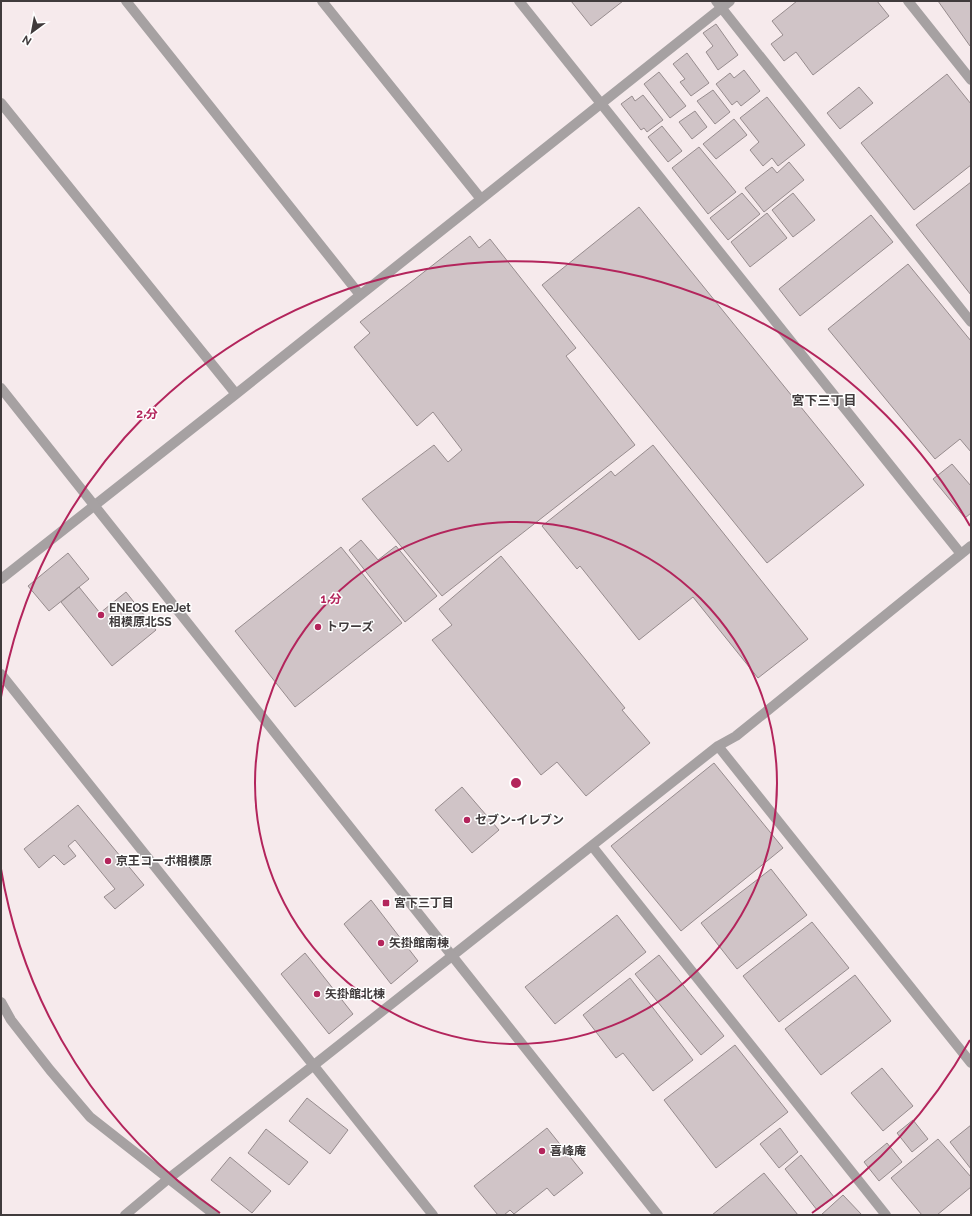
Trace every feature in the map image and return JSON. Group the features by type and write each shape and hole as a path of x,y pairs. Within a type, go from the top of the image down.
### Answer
{"street":[{"path":"126,1 360,295"},
{"path":"322,1 481,199"},
{"path":"519,1 961,554"},
{"path":"1,579 601,104 719,4 730,1"},
{"path":"908,1 971,80"},
{"path":"719,4 971,322"},
{"path":"1,103 236,394"},
{"path":"1,388 658,1215"},
{"path":"125,1215 168,1178 314,1065 718,746 736,736 971,546"},
{"path":"1,674 433,1215"},
{"path":"718,746 971,1063"},
{"path":"592,846 886,1215"},
{"path":"1,1002 11,1020 50,1070 90,1117 215,1215"},
{"path":"1,1014 11,1020"}],"building":[{"path":"571,1 623,1 591,26"},
{"path":"797,1 877,1 889,16 813,75 796,52 784,61 771,44 783,35 772,21"},
{"path":"938,1 971,1 971,46 970,46"},
{"path":"716,24 738,55 718,70 706,52 713,46 703,33"},
{"path":"687,53 709,83 691,96 680,82 685,79 673,64"},
{"path":"744,70 760,91 741,106 737,101 732,105 716,84 730,73 734,78"},
{"path":"659,72 686,106 670,118 644,84"},
{"path":"947,74 971,104 971,165 914,210 861,143"},
{"path":"859,87 873,103 840,129 827,113"},
{"path":"713,90 730,112 715,124 697,101"},
{"path":"643,95 663,120 647,132 644,128 641,130 621,104 632,96 635,101"},
{"path":"767,97 805,145 778,166 772,158 763,166 750,150 759,142 740,118"},
{"path":"695,111 707,127 692,139 679,122"},
{"path":"734,119 747,135 716,159 703,144"},
{"path":"662,126 682,151 668,162 648,137"},
{"path":"699,147 736,192 708,214 672,168"},
{"path":"789,162 804,180 764,212 745,188 772,167 777,173"},
{"path":"971,182 971,295 916,225"},
{"path":"742,193 760,214 728,240 710,218"},
{"path":"793,193 815,220 793,237 772,210"},
{"path":"639,207 864,485 767,563 542,285"},
{"path":"767,213 787,238 750,267 731,242"},
{"path":"871,215 893,242 800,316 779,289"},
{"path":"470,236 479,248 490,239 576,348 566,356 635,445 442,596 362,499 434,445 448,462 462,450 433,412 417,426 354,347 370,333 360,322"},
{"path":"908,264 971,341 971,452 960,439 935,459 828,329"},
{"path":"653,445 808,639 758,678 693,597 639,640 580,566 577,569 542,526 611,471 615,476"},
{"path":"952,464 971,486 971,513 965,518 933,479"},
{"path":"361,540 378,560 396,546 437,596 405,622 349,550"},
{"name":"トワーズ","path":"341,547 402,623 295,707 235,631"},
{"path":"68,553 89,579 49,611 28,586"},
{"path":"501,556 625,708 622,710 650,743 586,796 557,762 541,775 432,640 452,625 439,609"},
{"path":"79,587 100,613 126,592 156,630 112,666 61,602"},
{"path":"714,763 783,848 681,931 611,846"},
{"name":"セブン-イレブン","path":"462,787 499,830 472,853 435,810"},
{"name":"京王コーポ相模原","path":"78,805 144,885 115,909 104,897 115,889 75,840 68,846 76,856 64,865 54,855 39,868 24,849"},
{"path":"771,869 807,915 737,969 701,923"},
{"name":"矢掛館南棟","path":"371,900 418,961 391,984 344,924"},
{"path":"617,915 646,952 555,1024 525,987"},
{"path":"812,922 849,968 779,1022 743,976"},
{"name":"矢掛館北棟","path":"305,953 353,1014 329,1034 281,974"},
{"path":"659,955 724,1036 701,1055 635,974"},
{"path":"855,975 891,1021 821,1075 785,1029"},
{"path":"630,978 693,1060 653,1091 623,1053 616,1058 583,1015"},
{"path":"735,1045 788,1112 716,1168 664,1100"},
{"path":"882,1068 913,1106 883,1131 851,1093"},
{"path":"307,1098 348,1130 330,1154 289,1121"},
{"path":"913,1120 928,1139 912,1152 897,1133"},
{"path":"971,1125 971,1169 950,1142"},
{"name":"喜峰庵","path":"547,1128 583,1173 554,1196 547,1188 514,1214 510,1210 504,1215 498,1215 474,1186"},
{"path":"780,1128 798,1152 779,1168 760,1144"},
{"path":"266,1129 308,1162 289,1185 248,1153"},
{"path":"938,1139 971,1177 971,1187 937,1215 922,1215 891,1178"},
{"path":"887,1143 902,1162 879,1181 864,1162"},
{"path":"801,1155 834,1197 817,1210 785,1169"},
{"path":"230,1157 271,1191 252,1213 211,1180"},
{"path":"764,1173 798,1215 712,1215"},
{"path":"843,1195 862,1215 821,1215"}],"place":[{"name":"ENEOS EneJet 相模原北SS","path":"101,615"},
{"name":"トワーズ","path":"318,627"},
{"name":"セブン-イレブン","path":"467,820"},
{"name":"京王コーポ相模原","path":"108,861"},
{"name":"宮下三丁目","path":"386,903"},
{"name":"矢掛館南棟","path":"381,943"},
{"name":"矢掛館北棟","path":"317,994"},
{"name":"喜峰庵","path":"542,1151"}],"district":[{"name":"宮下三丁目","path":"824,400"}]}
